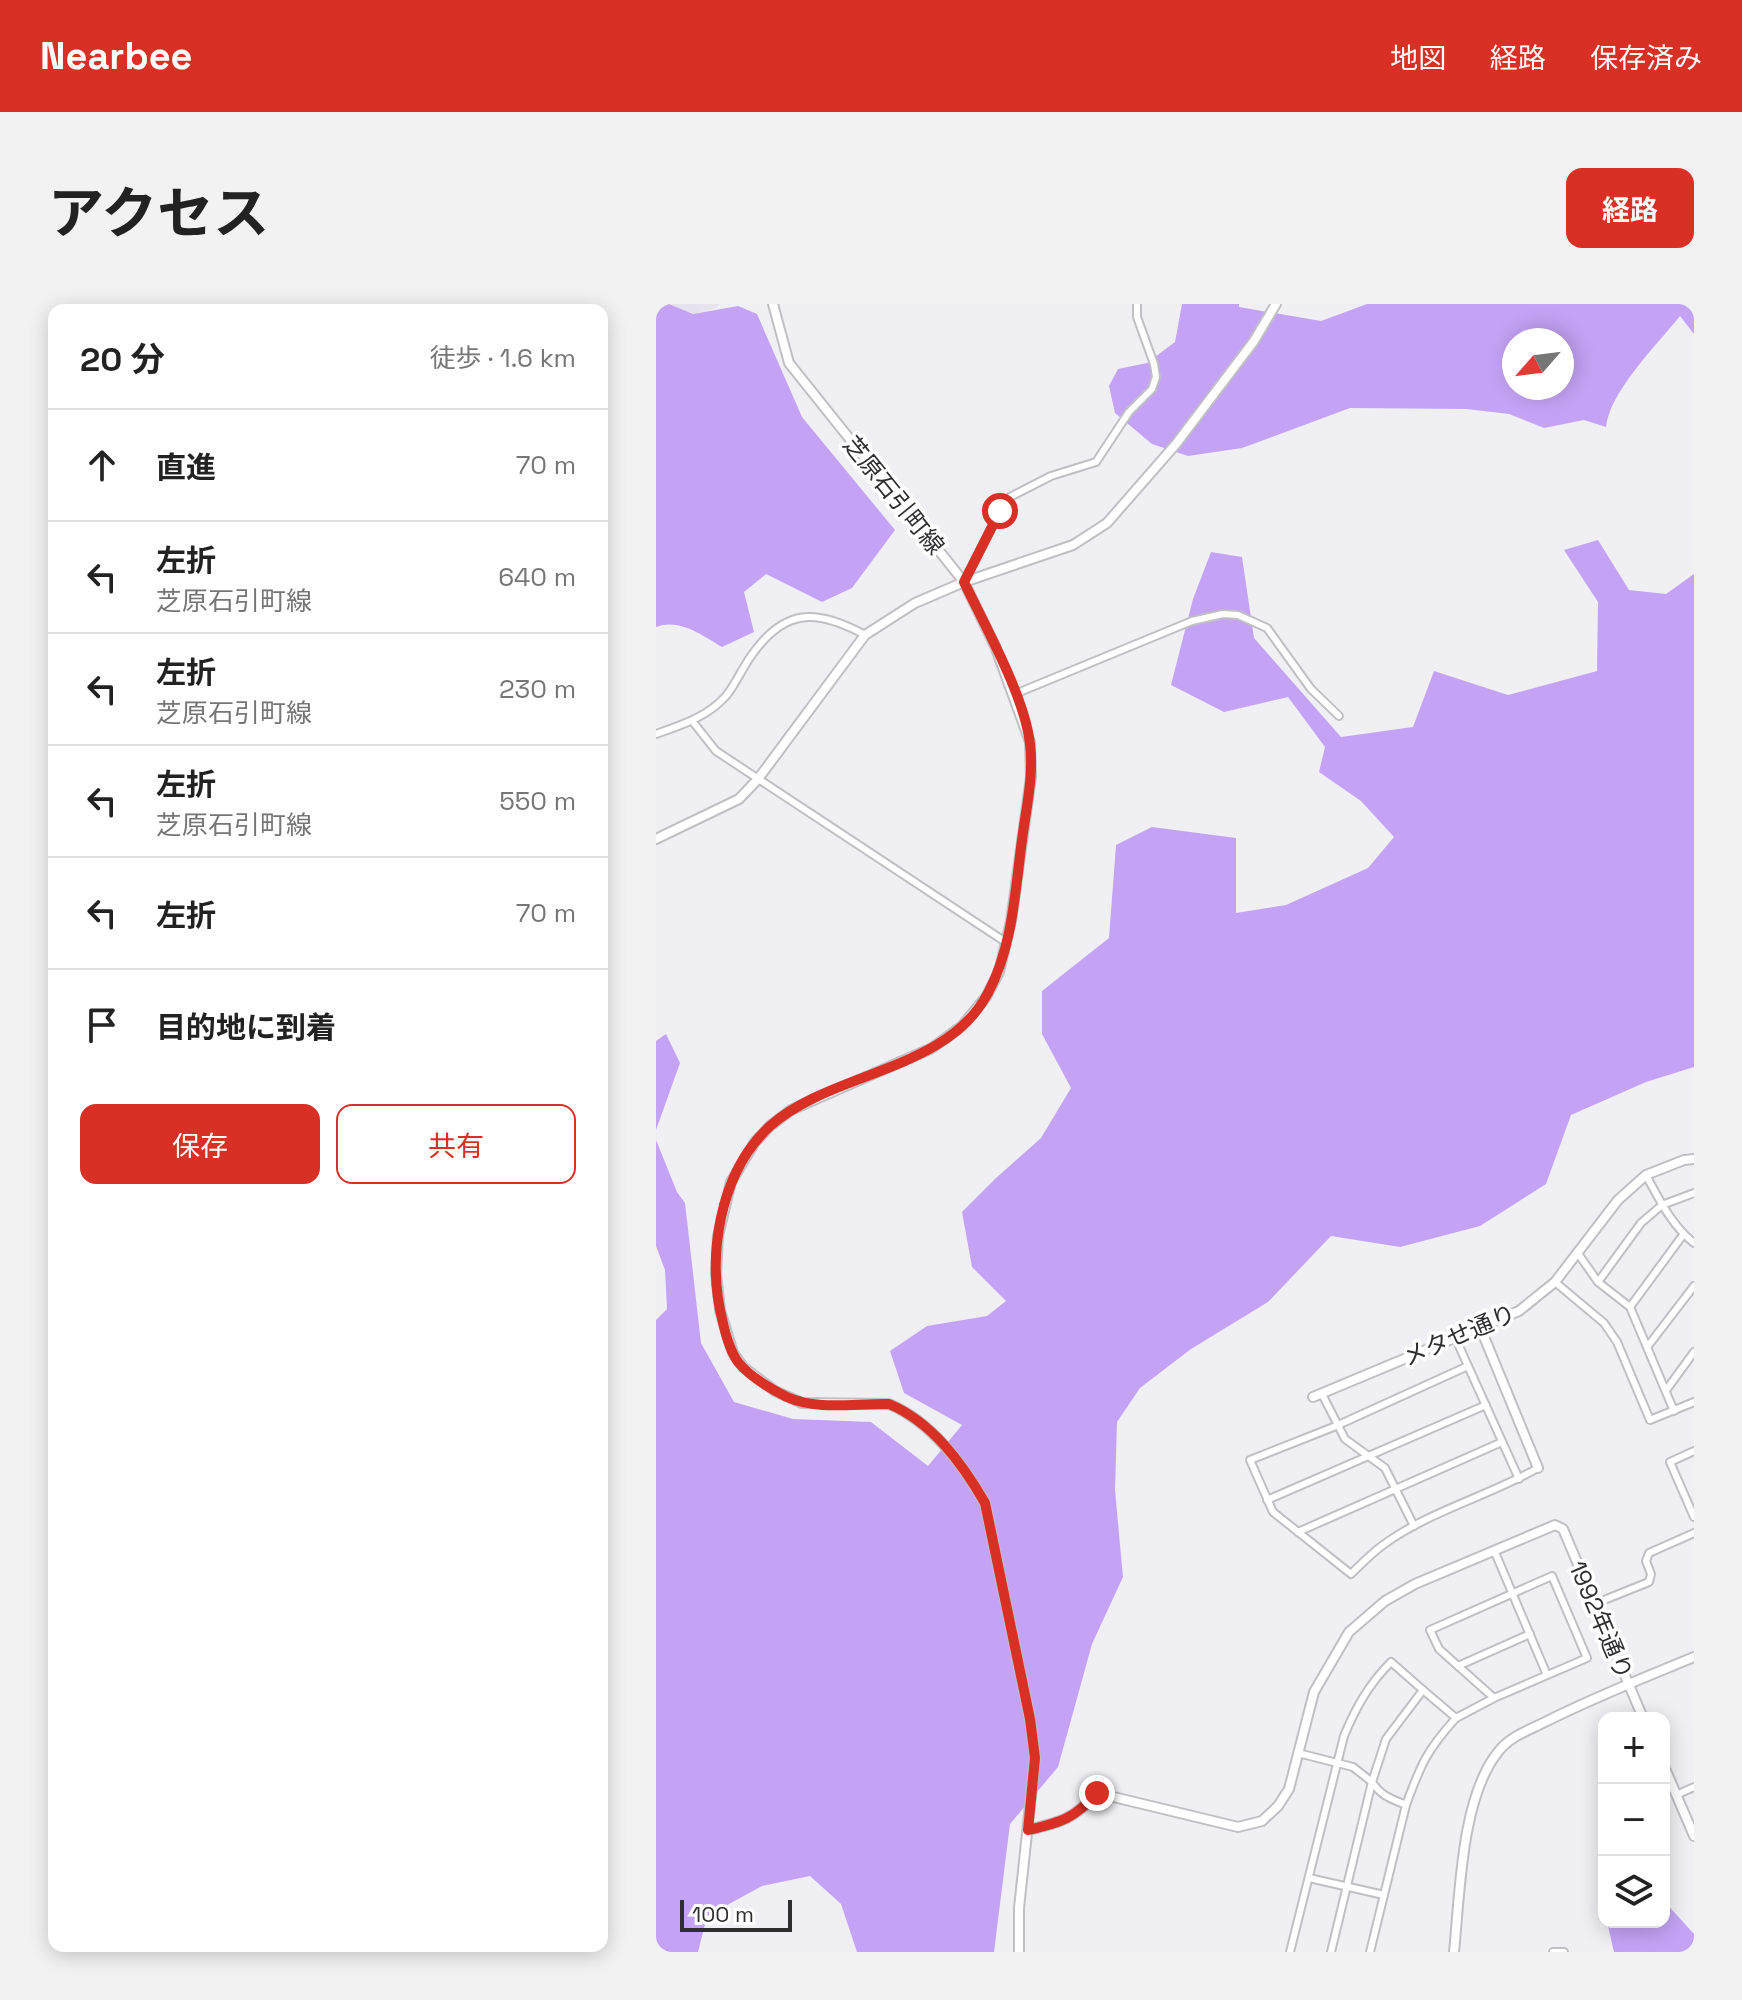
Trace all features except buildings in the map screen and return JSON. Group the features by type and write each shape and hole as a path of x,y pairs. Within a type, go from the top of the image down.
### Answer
{"street":[{"name":"芝原石引町線","path":"773,304 789,363 964,582 1015,694 1030,742 1031,777 1007,943 999,972 986,997 962,1026 932,1048 791,1110 770,1126 755,1142 731,1182 718,1236 716,1274 725,1330 733,1353 743,1367 775,1391 802,1403 889,1404 901,1409 918,1420 967,1471 985,1503 1030,1719 1035,1758 1019,1908 1019,1952"},
{"path":"964,582 1010,497 1051,476 1096,462 1129,412 1152,389 1156,377 1154,364 1137,317 1137,304"},
{"path":"656,839 739,799 758,779 865,635 915,603 964,582 1073,545 1107,523 1176,444 1254,341 1276,304"},
{"path":"1015,694 1192,621 1223,614 1238,615 1267,628 1311,689 1339,716"},
{"path":"656,734 693,722 726,695 756,648 793,619 807,615 824,617 840,621 865,635"},
{"path":"693,722 716,751 1007,943"},
{"name":"メタせ通り","path":"1318,1395 1519,1311 1555,1282 1618,1200 1646,1175 1694,1159"},
{"path":"1646,1175 1683,1235 1694,1243"},
{"path":"1598,1282 1641,1223 1662,1205 1694,1193"},
{"path":"1630,1307 1683,1235"},
{"path":"1577,1252 1598,1282 1630,1307 1674,1411"},
{"path":"1555,1282 1604,1323 1617,1342 1650,1420 1694,1402"},
{"path":"1648,1346 1694,1286"},
{"path":"1468,1366 1336,1426 1250,1460 1273,1512 1351,1574 1383,1545 1414,1526 1538,1468 1480,1327"},
{"path":"1455,1337 1519,1479"},
{"path":"1667,1389 1694,1352"},
{"path":"1318,1395 1345,1439 1385,1468 1414,1526"},
{"path":"1267,1500 1486,1405"},
{"path":"1298,1532 1502,1442"},
{"path":"1694,1451 1670,1462 1694,1517"},
{"name":"1992年通り","path":"1494,1550 1555,1525 1563,1529 1640,1712"},
{"path":"1594,1604 1649,1582 1651,1574 1646,1561 1649,1553 1694,1533"},
{"path":"1028,1830 1080,1812 1097,1793 1238,1827 1262,1821 1278,1806 1289,1789 1314,1692 1349,1632 1385,1601 1415,1584 1494,1550 1547,1675"},
{"path":"1370,1952 1406,1805 1422,1762 1432,1745 1456,1718 1587,1658 1552,1576 1430,1630 1439,1649 1494,1698"},
{"path":"1458,1666 1530,1634"},
{"path":"1454,1952 1473,1801 1490,1763 1509,1740 1582,1703 1694,1657"},
{"path":"1290,1952 1344,1736 1356,1707 1376,1677 1391,1662 1456,1718"},
{"path":"1331,1952 1372,1782 1386,1739 1423,1690"},
{"path":"1298,1753 1353,1767 1372,1782 1378,1792 1406,1805"},
{"path":"1670,1780 1694,1836"},
{"path":"1676,1795 1694,1787"},
{"path":"1309,1878 1384,1895"},
{"path":"1553,1952 1564,1952"}],"shaded area":[{"path":"656,304 669,304 693,314 738,306 757,314 802,417 895,530 852,588 822,602 766,574 744,592 754,632 722,647 682,626 656,627"},
{"path":"669,304 719,304 716,308 693,314"},
{"path":"1182,304 1239,304 1239,307 1321,321 1367,304 1694,304 1694,334 1680,316 1625,384 1609,413 1606,427 1584,420 1544,428 1509,414 1466,409 1350,408 1242,448 1188,456 1152,444 1115,413 1109,386 1118,369 1147,363 1175,342"},
{"path":"1598,540 1629,590 1666,594 1694,574 1694,1067 1646,1082 1571,1115 1546,1184 1480,1226 1400,1247 1331,1236 1268,1302 1191,1349 1140,1388 1117,1422 1115,1490 1123,1577 1092,1644 1058,1767 1010,1824 994,1952 857,1952 841,1904 810,1876 762,1886 707,1916 698,1952 656,1952 656,1320 667,1309 665,1270 656,1246 656,1140 677,1192 685,1203 701,1343 734,1402 793,1419 871,1422 928,1466 962,1425 904,1393 890,1351 927,1326 987,1316 1006,1301 972,1267 962,1212 1041,1138 1071,1088 1042,1034 1042,991 1109,938 1116,845 1152,827 1236,838 1236,913 1286,905 1368,868 1394,837 1361,801 1319,772 1325,747 1288,697 1224,712 1171,685 1193,599 1211,552 1242,557 1254,638 1341,737 1413,727 1434,671 1508,695 1597,671 1598,602 1564,550"},
{"path":"666,1034 680,1063 656,1130 656,1041"},
{"path":"1670,1908 1694,1934 1694,1952 1614,1952 1608,1928 1670,1928"}],"route":[{"path":"1000,511 964,582 995,646 1020,707 1030,742 1031,777 1011,921 999,972 986,997 962,1026 932,1048 791,1110 755,1142 731,1182 718,1236 716,1274 725,1330 733,1353 743,1367 775,1391 802,1403 889,1404 901,1409 918,1420 967,1471 985,1503 1030,1719 1035,1758 1028,1830 1080,1812 1097,1793"}]}
